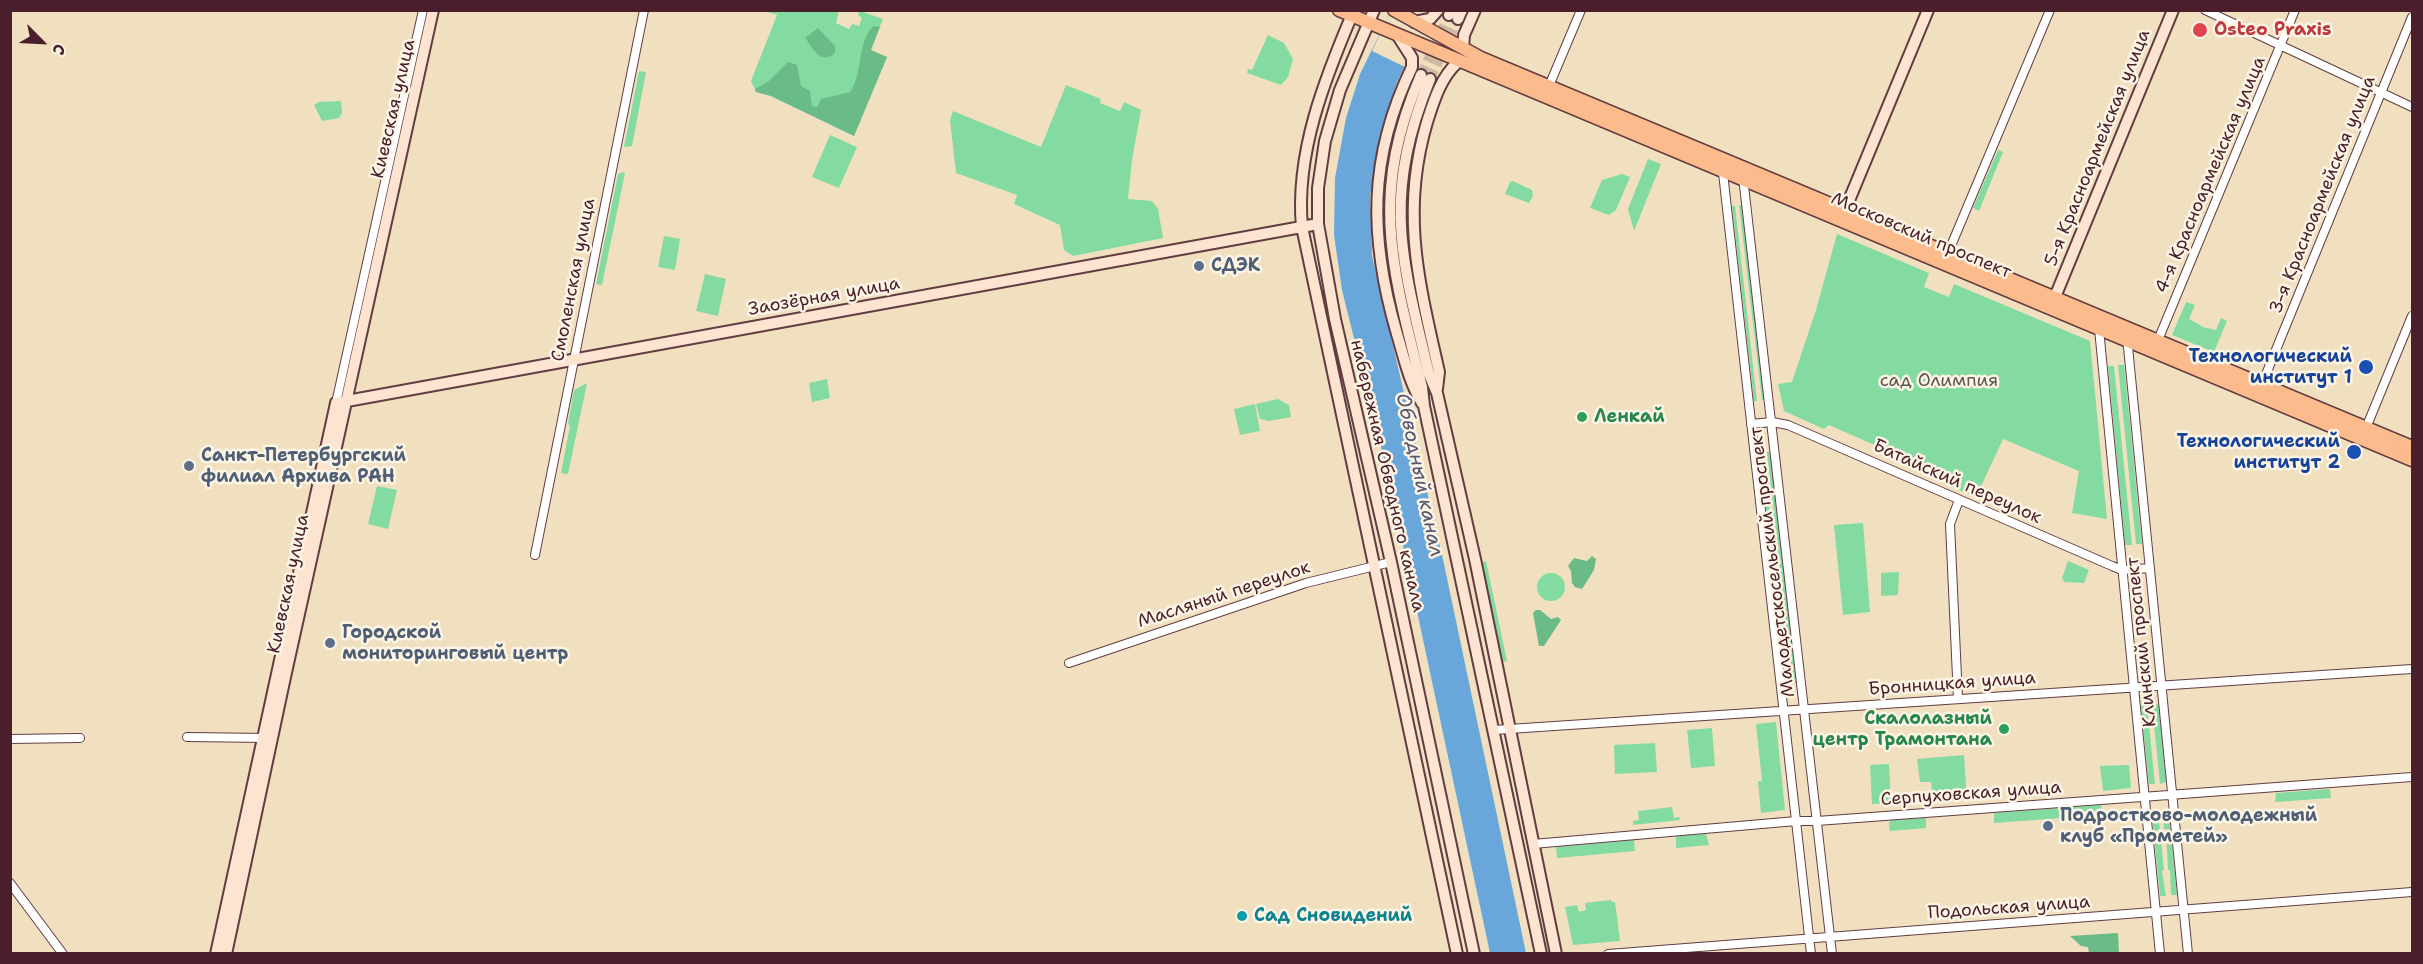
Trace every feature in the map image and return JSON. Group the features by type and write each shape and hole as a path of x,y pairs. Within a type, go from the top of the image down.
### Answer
{"main road":[{"name":"Киевская улица","path":"216,954 267,738 341,402 433,10"},
{"path":"1339,10 1353,13 1368,23"},
{"name":"набережная Обводного канала","path":"1374,10 1341,90 1325,141 1318,188 1318,224 1335,319 1474,954"},
{"name":"Московский проспект","path":"1394,10 1481,58 2126,327 2156,346 2412,460"},
{"path":"1463,48 1464,35 1475,10"},
{"path":"1845,210 1928,10"},
{"name":"5-я Красноармейская улица","path":"2055,297 2173,10"},
{"name":"набережная Обводного канала","path":"1353,13 1327,80 1310,134 1301,184 1302,227 1456,954"},
{"path":"1421,23 1452,13"},
{"name":"Московский проспект","path":"1368,23 1398,36 1413,49 1458,62 2127,341 2156,346 2262,384 2412,447"},
{"path":"1413,49 1412,66 1390,117 1383,146 1378,175 1376,215 1381,264 1392,318 1414,389 1424,406"},
{"path":"1437,393 1438,372 1414,252 1413,201 1417,164 1430,113 1447,73 1458,62"},
{"path":"1541,954 1424,406 1422,387 1395,272 1389,216 1391,178 1398,139 1408,105 1426,77 1408,142 1401,180 1399,217 1402,254 1429,374 1437,393 1556,954"},
{"name":"Заозёрная улица","path":"341,402 1318,224"},
{"name":"Киевская улица","path":"226,954 267,738"}],"street":[{"name":"Киевская улица","path":"341,402 423,10"},
{"name":"Смоленская улица","path":"535,555 644,10"},
{"path":"1549,87 1581,10"},
{"path":"1948,253 2050,10"},
{"path":"2205,10 2412,107"},
{"name":"4-я Красноармейская улица","path":"2156,346 2295,10"},
{"name":"3-я Красноармейская улица","path":"2262,384 2412,17"},
{"name":"Малодетскосельский проспект","path":"1742,167 1832,954"},
{"name":"Малодетскосельский проспект","path":"1724,173 1811,954"},
{"path":"2366,428 2412,316"},
{"name":"Клинский проспект","path":"2126,327 2188,954"},
{"name":"Клинский проспект","path":"2099,329 2160,954"},
{"name":"Батайский переулок","path":"1751,424 1772,422 1788,425 2122,570 2150,568"},
{"path":"1958,699 1950,524 1959,500"},
{"name":"Масляный переулок","path":"1069,663 1306,583 1390,562"},
{"name":"Бронницкая улица","path":"1494,730 2412,669"},
{"path":"187,737 267,738"},
{"path":"10,739 80,738"},
{"name":"Серпуховская улица","path":"1533,844 1796,820 1817,821 2412,777"},
{"path":"10,883 63,954"},
{"name":"Подольская улица","path":"1608,954 2412,892"}],"green space":[{"path":"765,11 839,11 836,23 849,29 852,24 859,26 862,18 858,15 860,11 883,19 870,50 887,57 854,136 771,96 756,92 751,81 777,15"},
{"path":"873,26 880,27 871,50 887,57 854,136 771,96 756,92 755,89 769,81 788,62 797,65 801,86 810,91 812,106 817,107 821,99 850,92 857,76 864,42"},
{"path":"818,28 835,46 835,53 825,57 817,54 805,38"},
{"path":"1268,35 1284,43 1293,59 1288,77 1281,85 1247,73 1248,69 1252,70"},
{"path":"639,71 646,72 632,146 624,147"},
{"path":"1066,85 1101,99 1100,103 1120,111 1124,102 1141,110 1128,199 1152,201 1158,209 1163,238 1073,256 1064,250 1060,225 1014,204 1017,195 956,173 950,120 953,111 1041,147"},
{"path":"341,101 342,113 339,118 322,121 314,105 319,102"},
{"path":"830,135 857,147 839,188 812,177"},
{"path":"1998,150 2003,152 1979,211 1973,208"},
{"path":"1648,159 1661,164 1634,231 1628,209"},
{"path":"625,173 602,285 596,284 618,174"},
{"path":"1622,174 1630,177 1616,210 1609,215 1590,208 1602,180"},
{"path":"1513,181 1532,190 1533,196 1529,203 1505,194 1510,182"},
{"path":"1739,205 1742,205 1765,400 1762,400"},
{"path":"1732,206 1735,206 1757,401 1754,401"},
{"name":"сад Олимпия","path":"1837,234 1929,273 1924,287 1949,297 1954,284 2090,341 2107,519 2072,513 2079,471 2003,439 1976,497 1954,488 1956,481 1829,425 1824,429 1784,411 1778,384 1792,382 1816,310"},
{"path":"664,236 680,239 675,270 658,267"},
{"path":"705,274 726,279 718,316 696,311"},
{"path":"2186,302 2195,305 2189,319 2203,327 2216,330 2221,318 2227,321 2214,352 2172,335"},
{"path":"2118,365 2124,365 2142,544 2136,544"},
{"path":"2108,366 2114,366 2132,545 2125,545"},
{"path":"827,379 830,398 812,402 809,383"},
{"path":"587,383 568,474 561,473 574,390"},
{"path":"1278,399 1289,405 1291,417 1269,421 1260,419 1256,404"},
{"path":"1255,404 1260,431 1240,435 1234,409"},
{"path":"1767,452 1770,452 1797,683 1793,683"},
{"path":"1760,453 1763,453 1789,683 1785,684"},
{"path":"377,486 397,490 388,529 368,524"},
{"path":"1863,523 1870,612 1843,615 1834,525"},
{"path":"1592,556 1596,559 1594,570 1582,589 1575,587 1568,566 1574,558 1587,561"},
{"path":"1486,561 1507,661 1503,662 1482,562"},
{"path":"2068,561 2089,570 2084,583 2064,582 2062,578"},
{"path":"1899,572 1898,595 1881,596 1881,573"},
{"path":"1551,573 1561,577 1565,587 1561,597 1551,601 1541,597 1537,587 1541,577"},
{"path":"1540,610 1551,619 1558,617 1561,620 1544,646 1539,646 1533,613"},
{"path":"2152,704 2159,704 2166,782 2160,784"},
{"path":"2147,705 2155,784 2149,784 2141,706"},
{"path":"1776,722 1785,810 1761,813 1758,781 1762,781 1756,724"},
{"path":"1712,728 1715,766 1691,768 1687,730"},
{"path":"1655,743 1657,772 1615,774 1614,745"},
{"path":"1964,755 1967,800 1933,802 1931,782 1920,782 1917,759"},
{"path":"1889,764 1891,803 1872,804 1870,765"},
{"path":"2129,765 2131,788 2103,791 2100,766"},
{"path":"2330,789 2331,798 2275,802 2276,793"},
{"path":"2101,805 2102,815 1994,823 1994,813"},
{"path":"1672,807 1674,818 1679,817 1680,820 1633,825 1633,821 1639,820 1638,811"},
{"path":"2169,814 2177,895 2171,895 2170,870 2168,870 2163,815"},
{"path":"2158,815 2160,829 2157,830 2159,840 2161,840 2166,896 2160,896 2152,816"},
{"path":"1926,818 1926,828 1890,831 1889,822 1892,820"},
{"path":"1706,834 1709,845 1676,848 1676,836"},
{"path":"1634,840 1635,851 1557,858 1556,847"},
{"path":"1611,900 1615,902 1620,941 1573,945 1565,907 1577,905 1579,912 1586,910 1585,903"},
{"path":"2118,933 2119,953 2089,953 2088,947 2081,946 2070,936"}],"water":[{"name":"Обводный канал","path":"1391,11 1424,27 1397,82 1380,135 1370,196 1372,256 1444,564 1526,953 1490,953 1387,471 1342,290 1334,235 1335,178 1346,118 1360,74"}],"pier":[{"path":"1391,11 1431,11 1405,67 1372,51"}],"tunnel":[{"path":"1421,75 1449,15"},
{"path":"1430,79 1458,19"}],"place":[{"name":"Osteo Praxis","path":"2200,30"},
{"name":"СДЭК","path":"1199,266"},
{"name":"Технологический институт 1","path":"2366,367"},
{"name":"Ленкай","path":"1582,417"},
{"name":"Технологический институт 2","path":"2354,452"},
{"name":"Санкт-Петербургский филиал Архива РАН","path":"189,466"},
{"name":"Городской мониторинговый центр","path":"330,643"},
{"name":"Скалолазный центр Трамонтана","path":"2004,729"},
{"name":"Подростково-молодежный клуб «Прометей»","path":"2048,826"},
{"name":"Сад Сновидений","path":"1242,916"}]}
